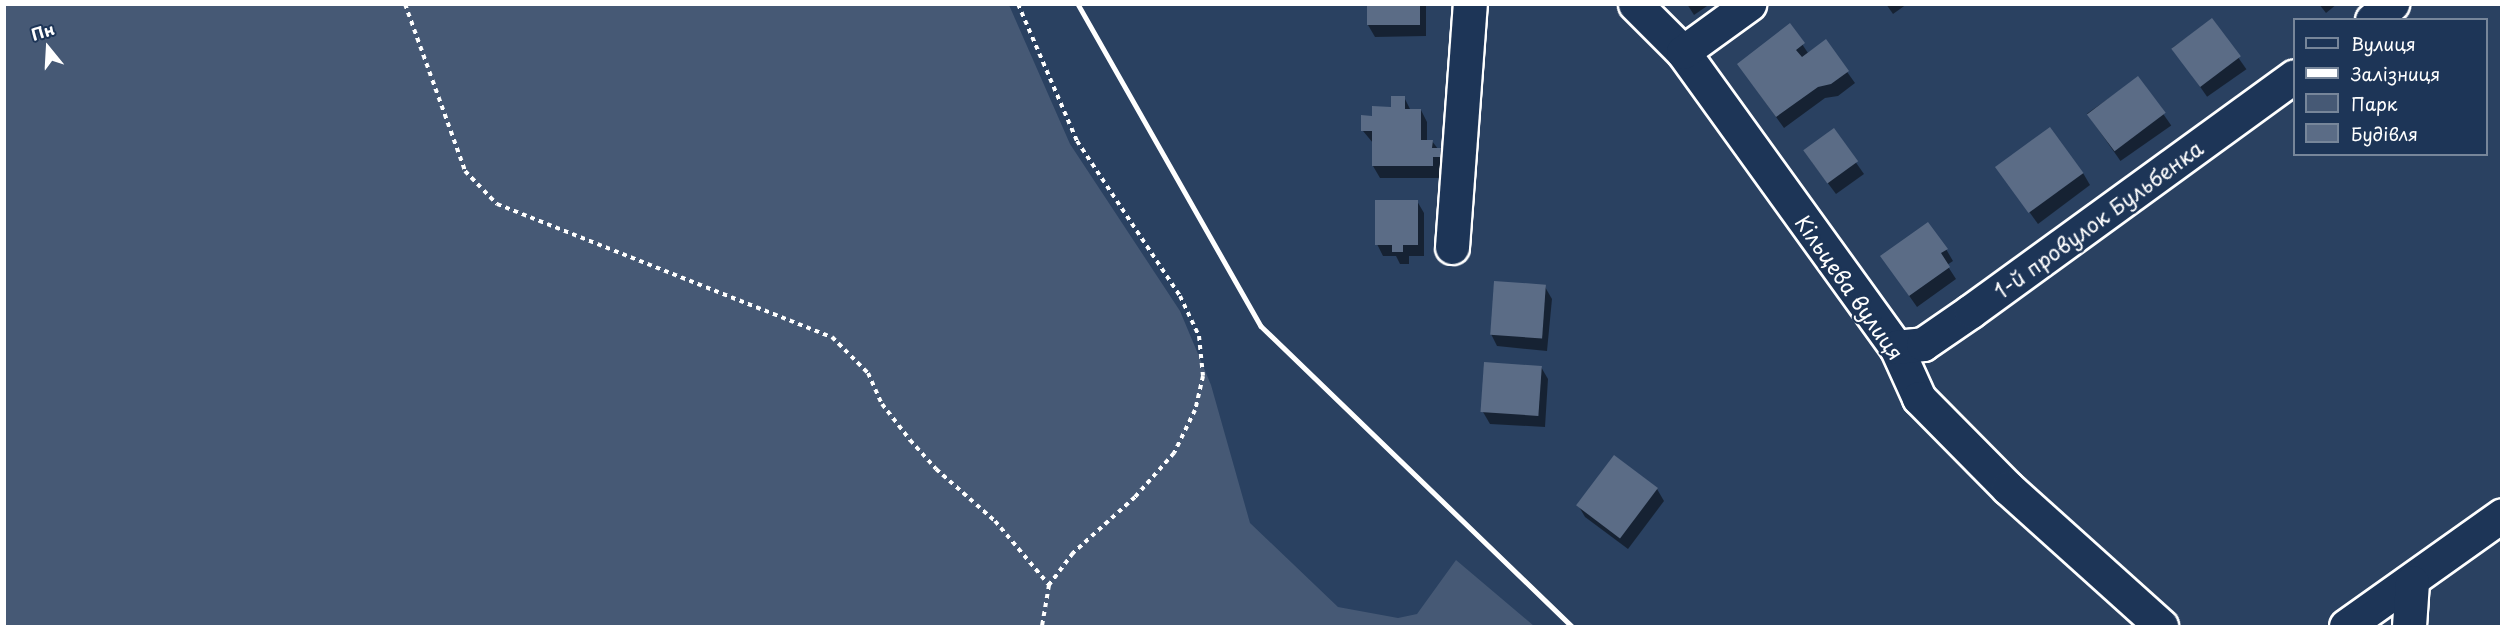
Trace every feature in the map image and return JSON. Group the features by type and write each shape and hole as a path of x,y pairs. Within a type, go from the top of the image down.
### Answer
{"street":[{"path":"1452,247 1470,4"},
{"name":"Кільцева вулиця","path":"1635,4 1683,52 1896,347 1919,398 2007,488 2161,627"},
{"path":"1683,52 1749,4"},
{"path":"2374,18 2392,4"},
{"name":"1-й провулок Бульбенка","path":"1896,347 1906,349 1923,344 2293,77"},
{"path":"2346,627 2412,582 2502,515"},
{"path":"2409,627 2412,582"}],"path":[{"path":"405,4 465,171 497,204 832,337 868,373 882,404 936,470 995,521 1049,585"},
{"path":"1018,4 1077,141 1180,296 1199,336 1203,376 1196,410 1174,453 1135,497 1080,545 1049,585 1042,627"}],"green space":[{"path":"4,5 1009,5 1070,144 1180,311 1211,385 1250,523 1338,607 1398,618 1417,614 1456,560 1534,626 5,626"}],"building":[{"path":"1367,4 1420,4 1420,25 1367,25"},
{"path":"2212,18 2241,56 2200,87 2171,49"},
{"path":"1790,23 1805,43 1796,50 1802,57 1826,39 1849,71 1831,84 1818,87 1776,117 1737,64"},
{"path":"2138,76 2166,113 2115,151 2087,115"},
{"path":"1391,96 1405,96 1405,109 1421,109 1421,140 1433,140 1432,148 1441,148 1440,157 1433,157 1433,166 1372,166 1372,131 1361,131 1361,115 1372,116 1372,106 1391,107"},
{"path":"2050,127 2084,173 2028,213 1995,167"},
{"path":"1834,128 1858,161 1827,184 1803,150"},
{"path":"1375,200 1418,200 1418,245 1403,245 1403,252 1392,252 1392,245 1375,245"},
{"path":"1928,222 1948,249 1941,253 1950,267 1909,296 1880,256"},
{"path":"1494,281 1546,285 1542,338 1490,335"},
{"path":"1484,362 1542,366 1538,416 1481,412"},
{"path":"1614,455 1658,488 1620,538 1576,505"}],"railway":[{"path":"1078,4 1261,326 1572,626"}]}
